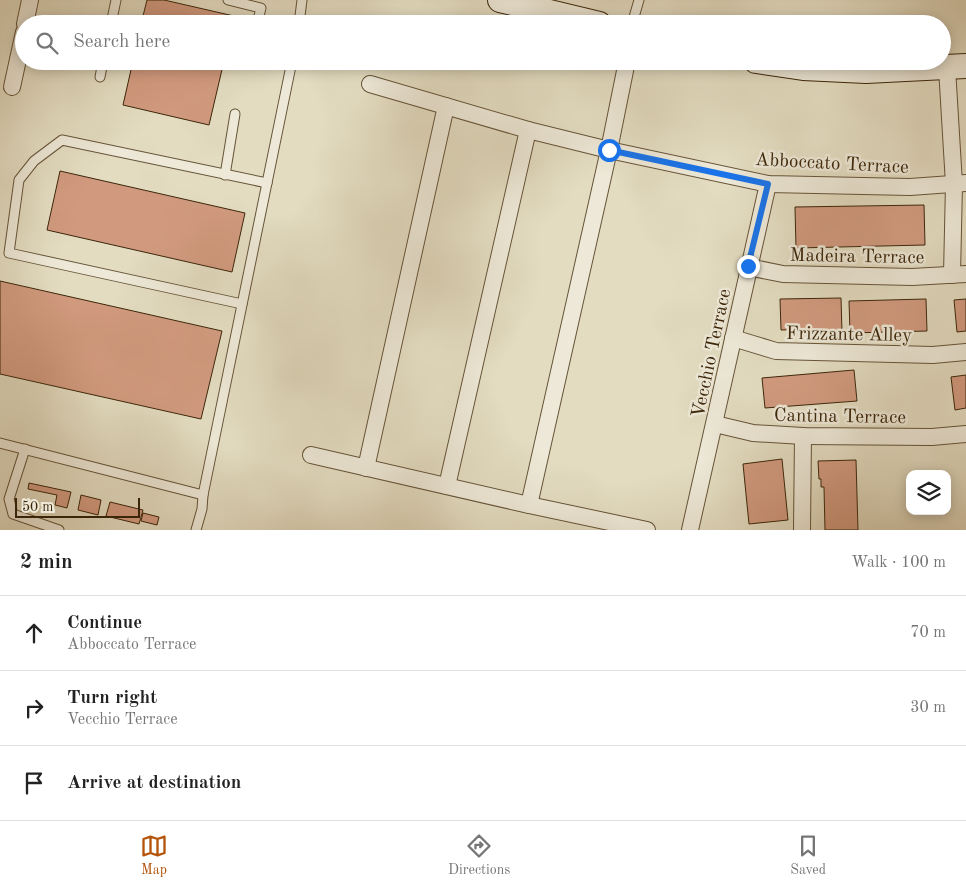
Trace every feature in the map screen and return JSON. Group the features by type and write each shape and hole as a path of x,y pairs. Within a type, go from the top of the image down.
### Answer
{"street":[{"path":"28,15 30,0"},
{"path":"500,0 562,15"},
{"path":"9,86 15,64"},
{"path":"957,67 960,183 959,274"},
{"path":"529,505 625,70"},
{"path":"845,70 889,70"},
{"name":"Abboccato Terrace","path":"370,84 528,130 609,150 768,184 910,186 960,183"},
{"path":"366,468 446,106"},
{"path":"447,486 528,130"},
{"name":"Vecchio Terrace","path":"690,530 768,184"},
{"name":"Madeira Terrace","path":"748,266 783,274 912,277 959,274"},
{"name":"Frizzante Alley","path":"733,338 776,351 933,354 966,352"},
{"name":"Cantina Terrace","path":"715,424 754,432 803,436 932,437 966,434"},
{"path":"802,530 803,436"},
{"path":"311,455 647,530"}],"lane":[{"path":"113,15 116,0"},
{"path":"228,0 261,8 259,15"},
{"path":"300,15 302,0"},
{"path":"635,15 639,0"},
{"path":"100,77 101,70"},
{"path":"196,530 202,509 203,494 290,70"},
{"path":"226,175 235,114"},
{"path":"242,304 8,252 19,180 34,161 62,140 267,183"},
{"path":"0,443 203,494"},
{"path":"25,449 9,499 13,514 59,530"}],"building":[{"path":"147,0 164,0 230,15 143,15"},
{"path":"131,70 222,70 209,125 123,105"},
{"path":"60,171 245,213 232,272 47,230"},
{"path":"924,205 925,245 796,248 795,207"},
{"path":"0,281 222,331 201,419 0,374"},
{"path":"841,298 842,332 823,332 823,337 811,337 811,329 781,330 780,299"},
{"path":"926,299 927,331 850,333 849,301"},
{"path":"966,299 966,331 957,332 954,300"},
{"path":"854,370 857,401 765,408 762,378"},
{"path":"966,375 966,408 955,410 951,377"},
{"path":"782,459 788,520 749,524 743,464"},
{"path":"856,460 858,530 825,530 824,487 821,487 821,479 819,479 818,461"},
{"path":"29,483 71,492 67,508 55,505 57,495 28,489"},
{"path":"81,495 101,500 98,515 78,510"},
{"path":"110,502 143,510 139,524 106,516"},
{"path":"143,513 159,517 157,525 141,521"}],"route":[{"path":"609,150 768,184 748,266"}]}
